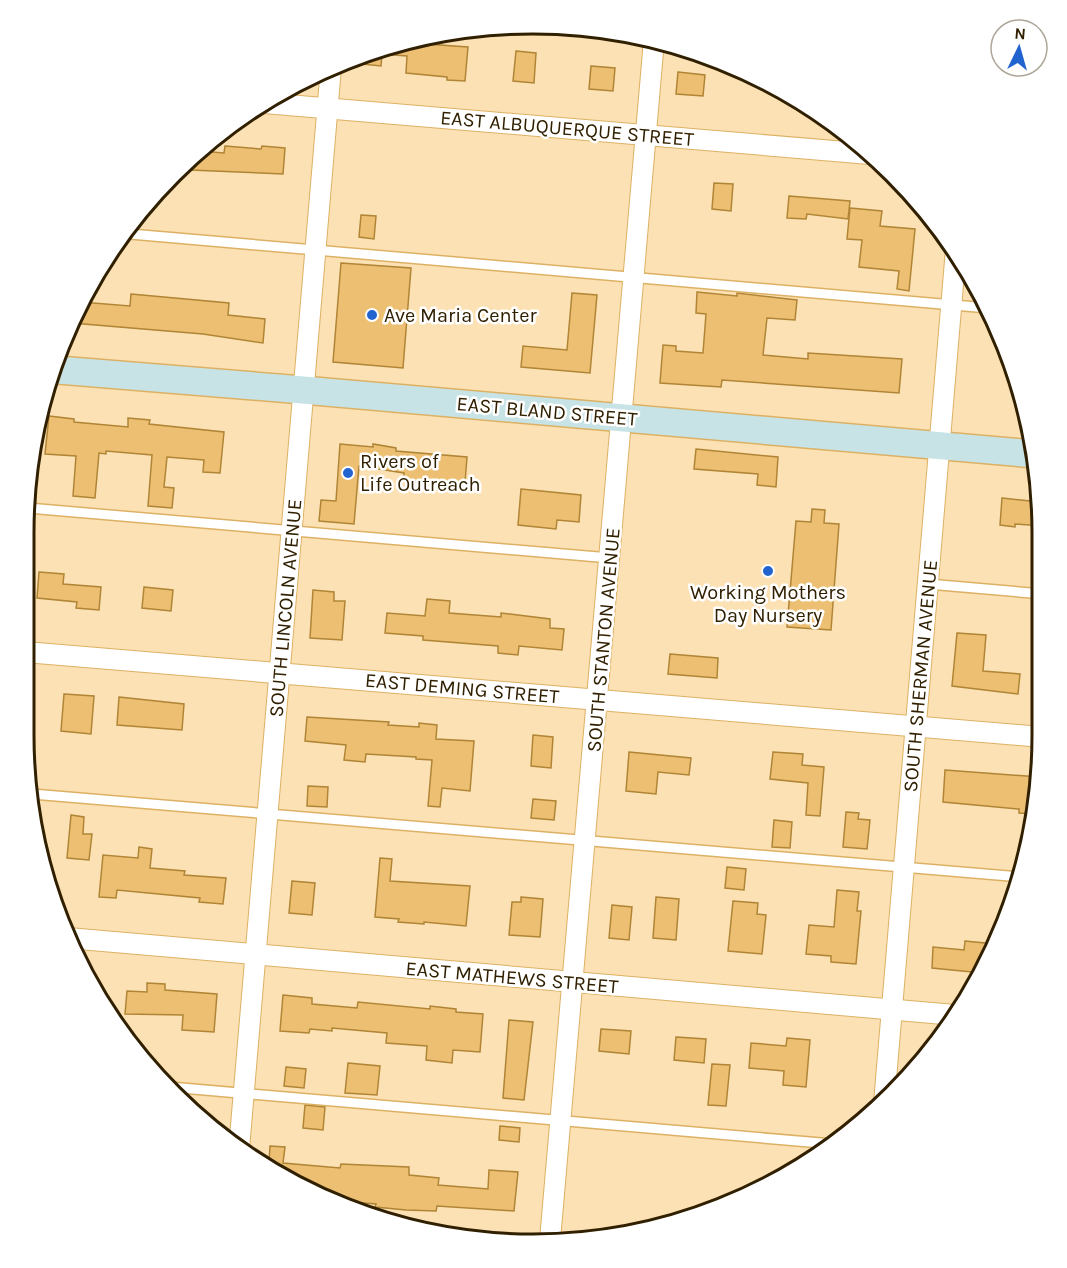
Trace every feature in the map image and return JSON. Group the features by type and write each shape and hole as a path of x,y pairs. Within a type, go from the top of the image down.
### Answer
{"street":[{"name":"SOUTH STANTON AVENUE","path":"551,1233 653,50"},
{"name":"SOUTH LINCOLN AVENUE","path":"240,1137 330,78"},
{"name":"EAST ALBUQUERQUE STREET","path":"280,104 856,153"},
{"name":"SOUTH SHERMAN AVENUE","path":"885,1088 954,266"},
{"name":"EAST BLAND STREET","path":"62,370 1026,453"},
{"name":"EAST DEMING STREET","path":"34,653 1032,736"},
{"name":"EAST MATHEWS STREET","path":"79,939 946,1014"}],"lane":[{"path":"135,234 978,307"},
{"path":"36,509 610,558"},
{"path":"928,584 1032,593"},
{"path":"39,795 1011,876"},
{"path":"183,1089 819,1143"}],"building":[{"path":"434,45 468,47 465,81 406,73 407,56 394,55"},
{"path":"516,51 536,53 534,83 513,81"},
{"path":"382,58 381,66 364,64"},
{"path":"591,66 615,68 613,91 589,89"},
{"path":"678,72 705,75 703,96 676,94"},
{"path":"225,146 285,148 283,174 192,170 212,152 224,153"},
{"path":"714,183 733,184 731,211 712,209"},
{"path":"789,196 850,201 848,219 807,214 806,219 787,218"},
{"path":"850,208 882,211 880,226 915,229 909,291 897,289 899,271 859,267 862,240 847,239"},
{"path":"361,215 376,216 374,239 359,237"},
{"name":"Ave Maria Center","path":"341,263 411,268 403,368 333,362"},
{"path":"697,292 737,296 737,293 797,300 795,320 767,318 763,355 808,359 808,353 902,359 899,393 722,380 721,387 660,383 663,345 676,346 676,351 703,353 706,314 696,313"},
{"path":"572,293 597,295 590,373 521,367 523,346 567,350"},
{"path":"131,294 229,303 228,315 265,319 263,343 203,334 81,324 91,303 130,306"},
{"path":"49,416 74,419 74,422 128,427 128,418 150,420 149,424 224,432 220,473 203,472 204,460 167,457 164,487 174,488 172,508 148,506 152,455 106,451 106,454 99,453 95,498 73,496 76,456 45,454"},
{"path":"340,444 373,447 373,444 396,448 396,451 467,457 465,483 403,481 404,473 359,466 354,524 319,521 321,500 336,501"},
{"path":"696,449 778,457 776,487 757,485 758,474 694,469"},
{"path":"521,489 581,495 579,522 557,520 556,529 518,525"},
{"path":"1002,498 1031,501 1032,525 1015,524 1015,527 1000,525"},
{"name":"Working Mothers Day Nursery","path":"812,509 825,510 824,523 839,524 831,630 787,627 796,521 811,522"},
{"path":"39,572 64,574 63,584 101,587 99,610 76,608 77,602 37,598"},
{"path":"144,587 173,590 171,611 142,608"},
{"path":"313,590 334,592 334,601 345,601 342,640 310,638"},
{"path":"427,599 450,601 449,613 501,617 501,613 550,619 550,628 564,629 562,650 519,646 518,655 498,653 498,646 423,640 423,636 385,633 387,613 425,616"},
{"path":"957,633 986,635 983,671 1020,674 1018,694 952,686"},
{"path":"670,654 718,658 717,678 668,674"},
{"path":"64,694 94,696 91,734 61,731"},
{"path":"119,697 184,704 182,730 117,725"},
{"path":"307,717 389,722 388,725 419,727 419,723 437,725 436,739 474,741 470,791 442,788 440,807 428,806 432,760 366,754 365,762 344,760 346,745 305,741"},
{"path":"533,735 553,737 551,768 531,766"},
{"path":"629,752 691,758 689,775 658,772 656,794 626,791"},
{"path":"773,752 803,754 802,765 824,767 820,816 806,815 808,783 770,779"},
{"path":"945,770 1030,776 1026,813 1019,813 1019,809 943,802"},
{"path":"308,786 328,787 327,807 307,806"},
{"path":"533,799 556,801 554,820 531,818"},
{"path":"846,812 859,813 858,819 870,820 867,849 843,847"},
{"path":"71,815 84,817 83,834 92,834 89,860 67,858"},
{"path":"774,820 792,822 790,848 772,847"},
{"path":"139,847 152,849 150,868 185,871 184,875 226,878 223,904 199,902 200,898 117,890 116,898 99,897 103,855 138,858"},
{"path":"380,858 392,859 390,881 470,886 466,926 398,922 399,919 375,917"},
{"path":"727,867 746,869 744,890 725,888"},
{"path":"292,881 315,883 312,915 289,913"},
{"path":"837,890 859,892 857,911 861,911 856,964 831,962 831,956 806,954 809,925 834,927"},
{"path":"521,897 543,899 540,937 509,935 512,902 521,902"},
{"path":"656,897 679,899 676,940 653,938"},
{"path":"733,901 758,903 757,914 766,915 762,954 728,951"},
{"path":"612,905 632,907 629,940 609,938"},
{"path":"965,941 987,943 972,972 932,968 933,947 964,950"},
{"path":"147,983 165,984 165,990 217,994 214,1032 182,1030 183,1015 125,1014 127,991 147,992"},
{"path":"283,995 312,998 312,1004 357,1008 358,1002 430,1009 430,1006 456,1009 456,1012 483,1014 480,1052 453,1050 452,1063 426,1060 427,1046 386,1043 387,1033 332,1028 332,1031 310,1029 309,1033 280,1031"},
{"path":"509,1020 533,1022 524,1100 503,1098"},
{"path":"601,1029 631,1031 629,1054 599,1051"},
{"path":"676,1037 706,1039 704,1063 674,1060"},
{"path":"787,1038 810,1040 806,1087 783,1085 784,1071 749,1068 751,1043 786,1046"},
{"path":"348,1063 380,1066 377,1095 345,1093"},
{"path":"712,1064 730,1065 726,1106 708,1105"},
{"path":"286,1067 306,1069 304,1088 284,1086"},
{"path":"305,1105 325,1107 323,1130 303,1128"},
{"path":"500,1126 520,1128 519,1142 499,1140"},
{"path":"270,1146 285,1147 283,1163 340,1168 341,1164 409,1167 409,1175 439,1178 438,1185 488,1189 489,1170 518,1172 514,1211 437,1206 436,1211 375,1207 376,1204 362,1203 313,1182 269,1158"}],"place":[{"name":"Ave Maria Center","path":"372,315"},
{"name":"Rivers of Life Outreach","path":"348,473"},
{"name":"Working Mothers Day Nursery","path":"768,571"}]}
